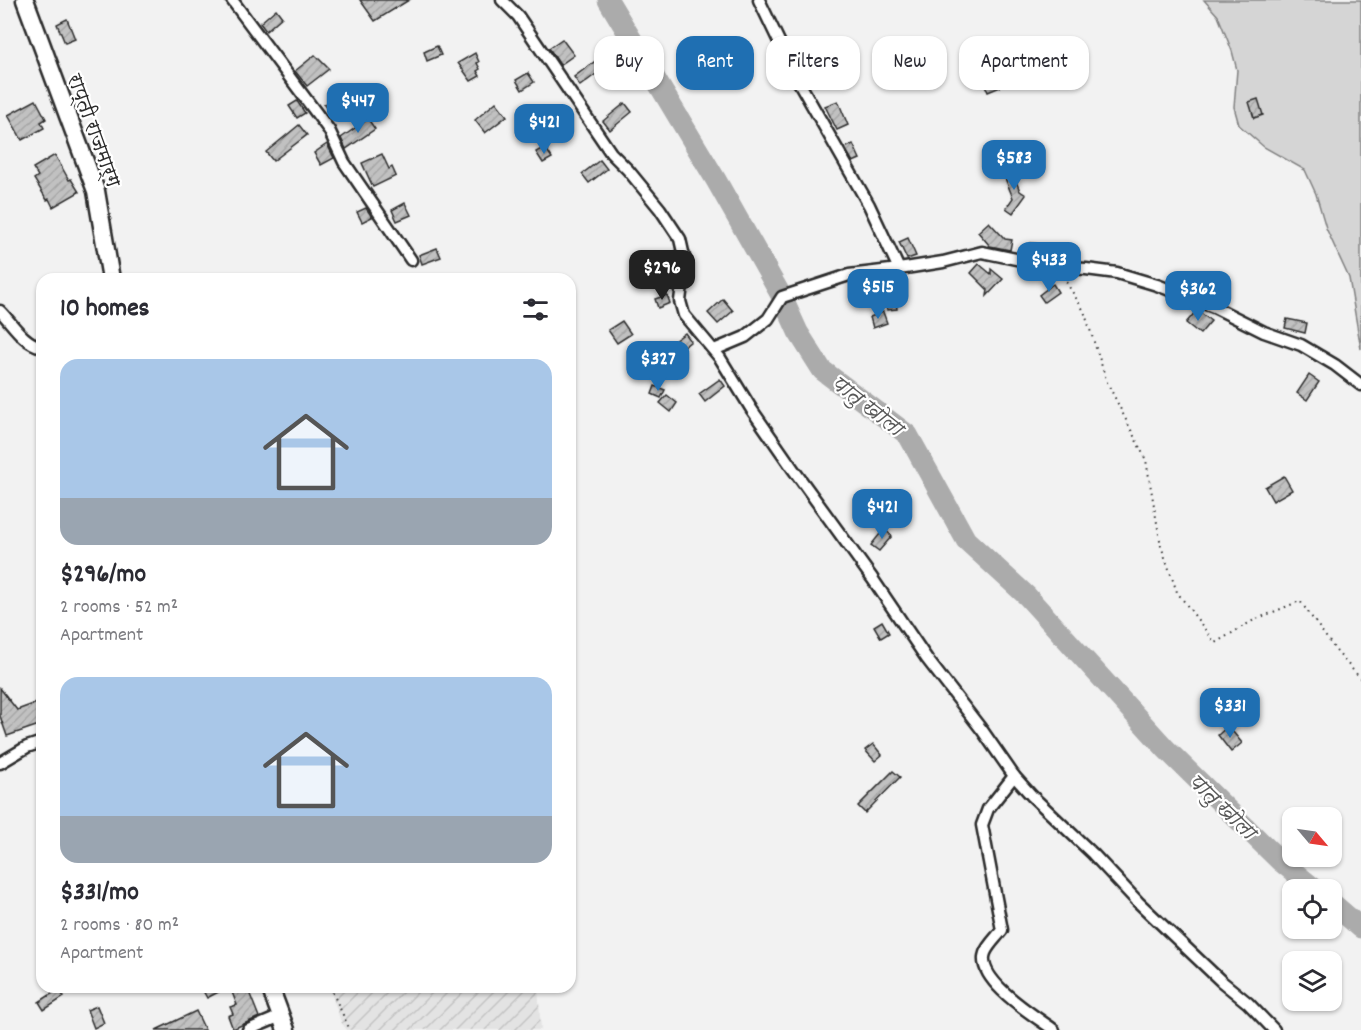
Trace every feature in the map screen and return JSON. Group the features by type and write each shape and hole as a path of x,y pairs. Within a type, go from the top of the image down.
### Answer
{"main road":[{"name":"राप्ती राजमार्ग","path":"24,0 96,191 110,273"},
{"path":"272,993 283,1023"}],"street":[{"path":"232,0 329,130 344,162 411,260"},
{"path":"502,0 518,16 610,153 628,170 660,209 680,239 685,261 680,301 684,315 714,350 793,469 927,659 1014,776 1138,902 1274,1030"},
{"path":"759,0 796,77 869,205 899,269"},
{"path":"714,350 745,337 768,319 782,297 849,274 943,262 982,252 1024,262 1117,273 1156,285 1214,307 1264,332 1301,345 1335,365 1361,386"},
{"path":"0,311 16,330 36,344"},
{"path":"0,763 36,744"},
{"path":"1014,776 988,809 982,825 1002,930 985,953 985,970 1003,990 1054,1030"},
{"path":"248,1030 283,1023"}],"path":[{"path":"1057,267 1084,311 1107,382 1146,460 1161,546 1177,592 1198,621 1215,643 1254,620 1300,600 1337,652 1361,679"},
{"path":"333,993 350,1030"}],"shaded area":[{"path":"1204,0 1361,0 1361,349 1349,278 1326,228 1316,194 1305,170 1264,147 1239,125 1234,107 1237,70 1232,51 1218,16"},
{"path":"331,993 538,993 541,1030 347,1030 341,1022"}],"building":[{"path":"360,0 409,0 375,21"},
{"path":"276,9 282,17 266,31 260,23"},
{"path":"67,19 75,39 65,43 57,24"},
{"path":"562,39 574,55 560,65 549,48"},
{"path":"437,46 441,55 427,61 424,52"},
{"path":"475,53 479,62 477,63 480,69 477,71 480,76 471,81 458,63"},
{"path":"315,55 329,69 307,86 295,71"},
{"path":"594,62 594,76 580,86 574,77"},
{"path":"528,73 534,82 522,90 516,80"},
{"path":"341,93 350,105 334,118 324,105"},
{"path":"1258,99 1263,115 1254,118 1249,102"},
{"path":"36,100 46,119 41,122 44,128 22,140 8,115"},
{"path":"297,101 305,113 297,118 289,106"},
{"path":"838,101 848,125 837,130 825,106"},
{"path":"496,102 507,116 485,133 475,120"},
{"path":"625,103 632,112 610,130 603,121"},
{"path":"368,119 375,129 346,149 341,138"},
{"path":"299,125 307,135 273,161 266,152"},
{"path":"327,144 334,158 321,165 314,153"},
{"path":"853,144 860,159 853,162 845,148"},
{"path":"545,147 552,158 543,163 536,152"},
{"path":"382,154 389,169 392,167 396,176 373,187 362,163"},
{"path":"55,155 69,180 71,179 79,192 53,207 34,179 38,176 33,168"},
{"path":"600,160 607,169 589,183 582,174"},
{"path":"1011,169 1020,191 1026,195 1013,213 1006,208 1013,198 1003,173"},
{"path":"405,203 411,215 397,221 392,210"},
{"path":"366,208 372,217 362,222 357,212"},
{"path":"989,222 1005,239 1012,240 1010,250 990,246 978,232"},
{"path":"908,238 916,256 907,259 899,242"},
{"path":"1030,243 1040,244 1039,253 1029,252"},
{"path":"437,248 441,257 422,264 419,255"},
{"path":"979,264 991,274 991,269 1003,279 987,296 988,290 971,273"},
{"path":"894,284 897,309 887,310 884,286"},
{"path":"1053,284 1058,292 1044,302 1039,295"},
{"path":"667,295 670,303 658,308 655,299"},
{"path":"723,299 733,311 718,324 708,313"},
{"path":"1197,310 1211,321 1200,334 1186,323"},
{"path":"883,312 887,323 873,328 870,317"},
{"path":"1287,319 1307,323 1305,333 1285,328"},
{"path":"622,321 631,334 617,343 608,330"},
{"path":"685,333 691,341 676,353 670,344"},
{"path":"651,354 656,362 643,370 638,362"},
{"path":"1309,375 1319,382 1307,400 1297,393"},
{"path":"720,379 725,386 705,402 699,394"},
{"path":"655,386 665,390 661,398 652,394"},
{"path":"667,395 677,403 671,412 660,403"},
{"path":"1284,476 1292,490 1273,501 1265,487"},
{"path":"884,529 892,536 879,551 871,545"},
{"path":"882,621 889,633 881,638 874,626"},
{"path":"0,688 17,710 36,703 36,726 7,736 0,716"},
{"path":"1228,726 1242,743 1231,752 1218,735"},
{"path":"873,744 882,755 875,761 865,750"},
{"path":"893,771 900,777 865,813 858,806"},
{"path":"53,993 62,993 64,997 44,1010 39,1002"},
{"path":"204,993 217,993 207,998"},
{"path":"232,993 249,993 259,1017 233,1029 228,1016 233,1014 230,1007 237,1005"},
{"path":"97,1006 104,1023 94,1028 87,1010"},
{"path":"196,1011 205,1030 156,1030"}],"waterway":[{"name":"पातु खोला","path":"608,0 716,180 782,297 798,332 822,370 908,435 966,540 1027,596 1166,749 1279,860 1302,879"},
{"name":"पातु खोला","path":"1342,912 1361,928"}]}
